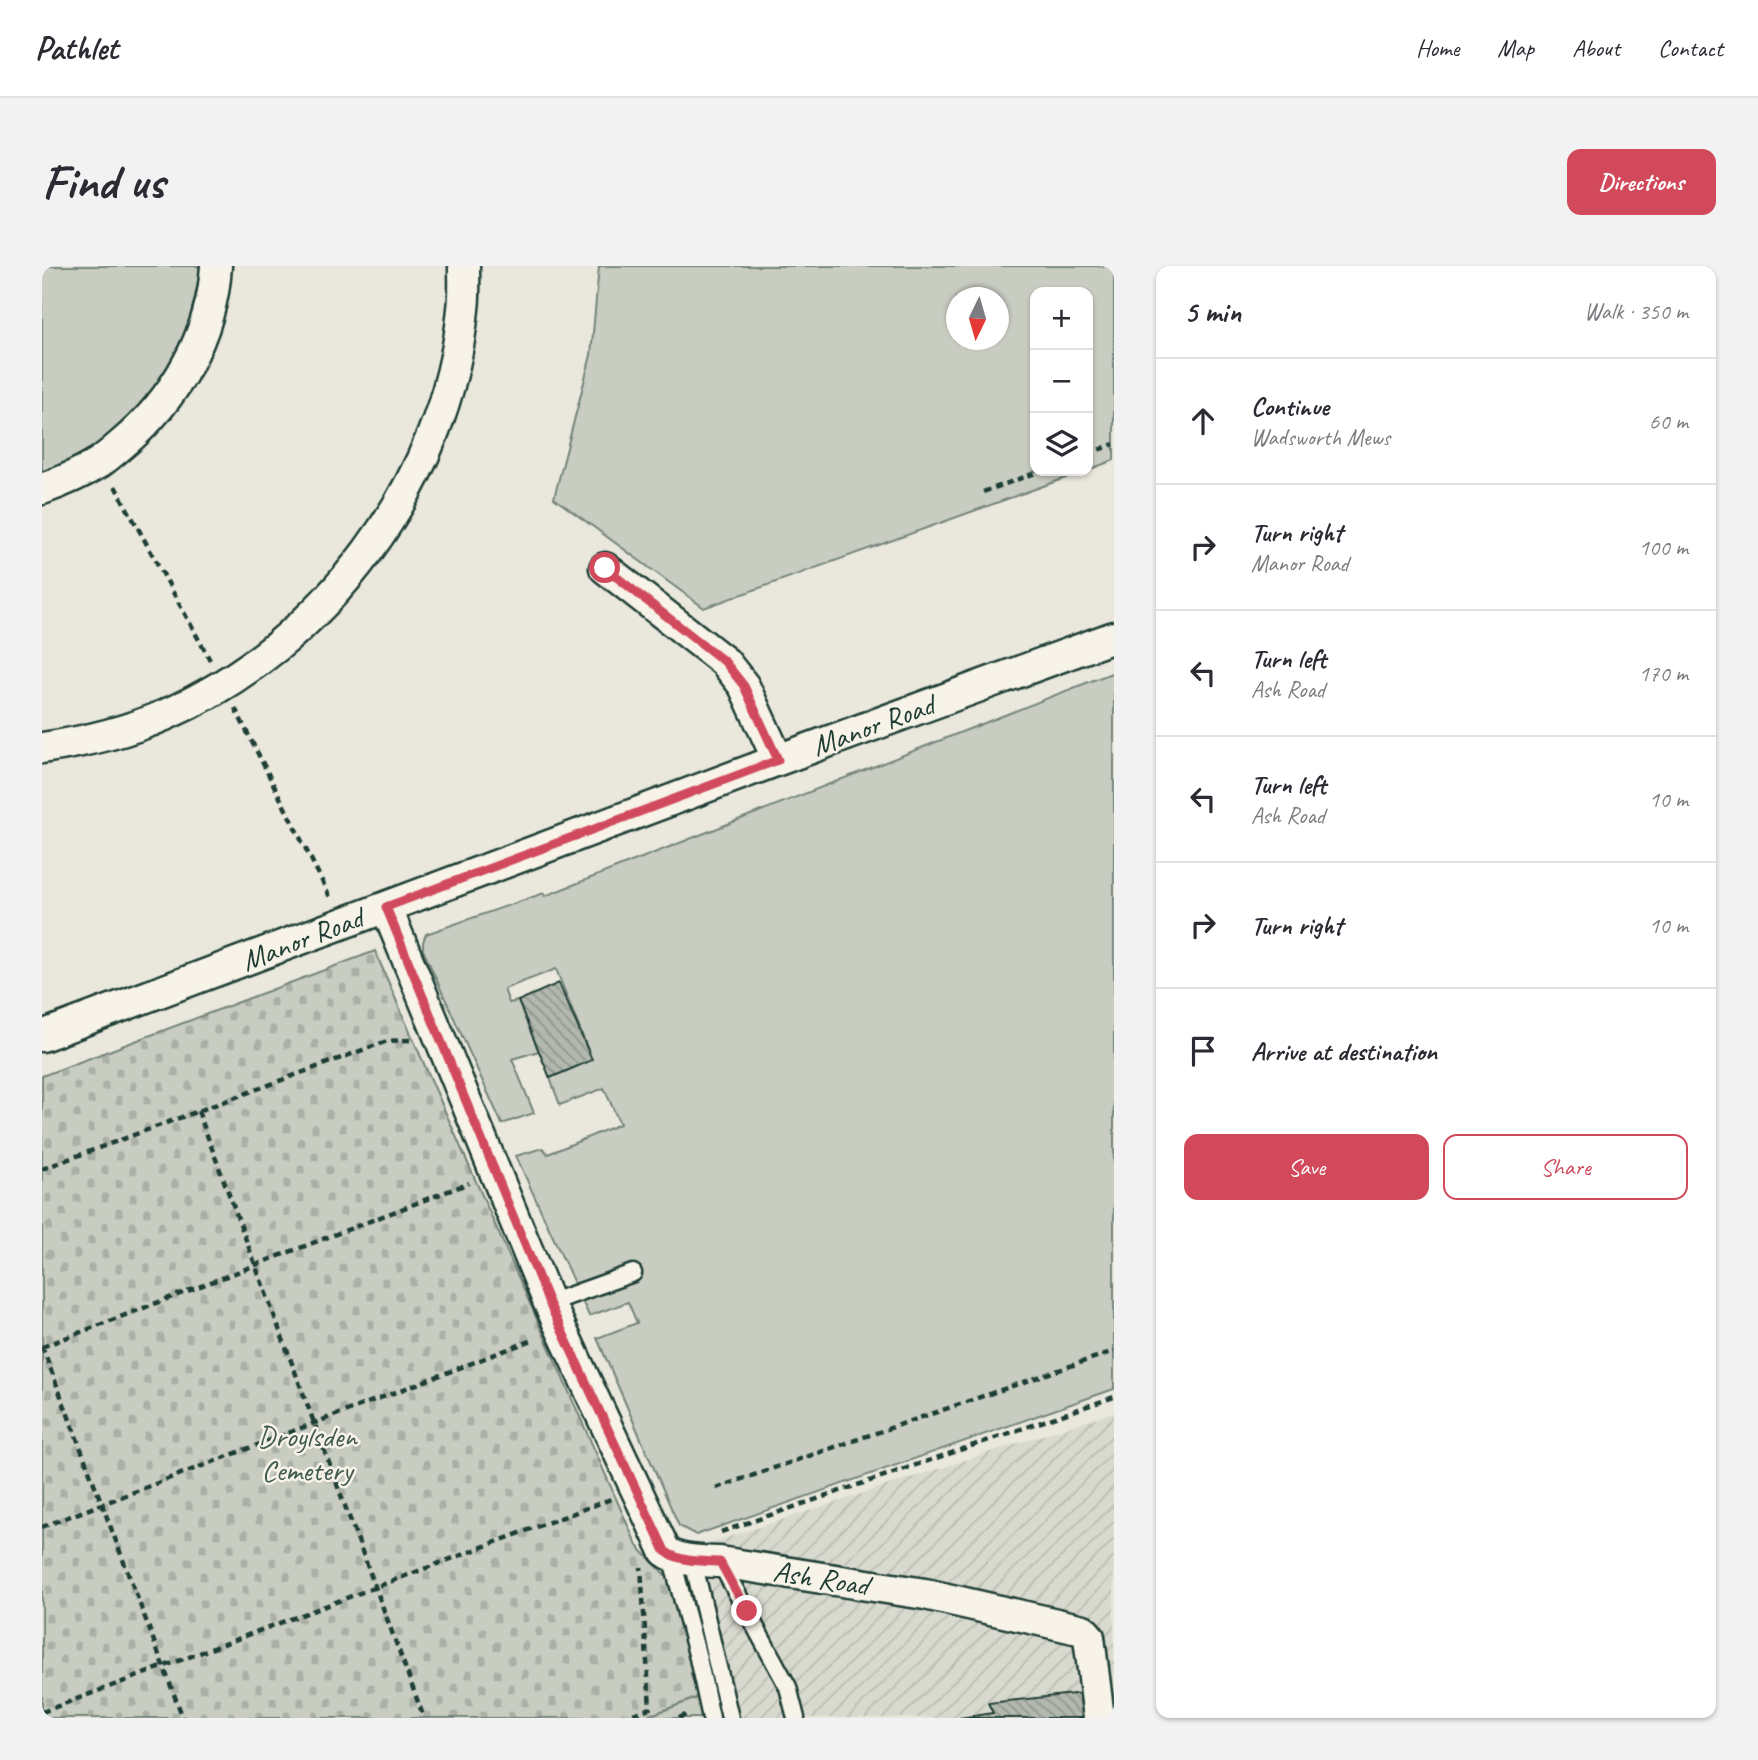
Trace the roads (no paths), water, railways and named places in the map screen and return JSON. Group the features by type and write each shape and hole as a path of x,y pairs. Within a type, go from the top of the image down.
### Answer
{"street":[{"path":"42,489 65,481 102,461 138,431 163,404 196,348 208,312 216,266"},
{"path":"42,748 76,743 128,729 196,700 224,685 277,646 324,604 379,535 418,469 441,412 454,363 463,309 464,266"},
{"path":"605,568 725,662 744,686 778,760"},
{"name":"Manor Road","path":"42,1036 1114,637"},
{"path":"386,907 549,1303 665,1551 699,1554"},
{"name":"Ash Road","path":"699,1554 925,1594 1083,1630 1089,1637 1099,1718"}],"lane":[{"path":"549,1303 633,1273"},
{"path":"699,1554 711,1718"},
{"path":"699,1554 730,1718"},
{"path":"699,1554 788,1687 796,1718"}],"park label":[{"name":"Droylsden Cemetery","path":"307,1453"}]}
